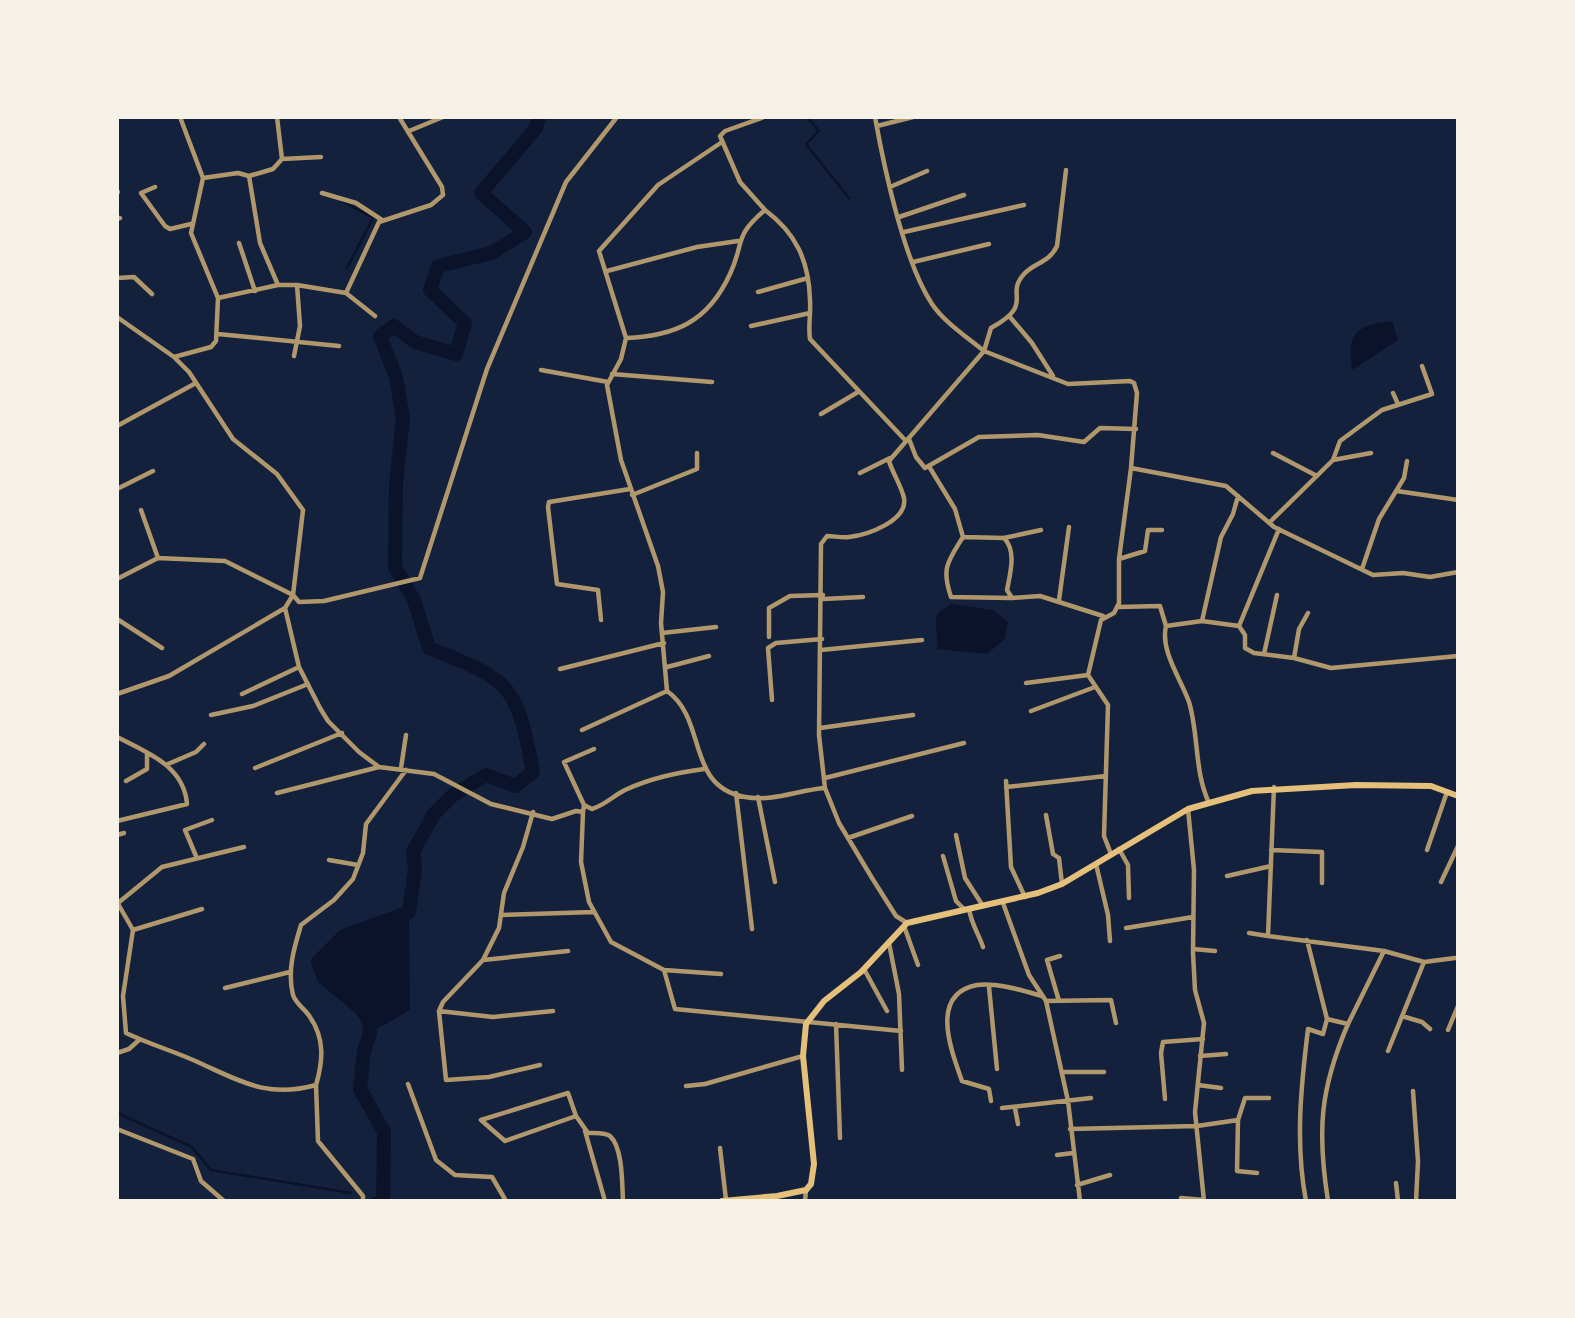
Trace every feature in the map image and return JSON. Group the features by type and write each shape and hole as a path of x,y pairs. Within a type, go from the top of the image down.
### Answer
{"main road":[{"path":"724,1200 806,1190 811,1184 814,1164 803,1056 806,1024 824,1001 864,969 906,925 1003,903 1062,884 1188,808 1274,787 1431,786 1458,796"}],"street":[{"path":"174,357 211,346 218,334 218,298 191,233 191,221 203,178 180,117"},
{"path":"277,117 282,159"},
{"path":"346,293 377,224 382,220 431,205 443,195 442,187 399,117"},
{"path":"408,131 443,117"},
{"path":"117,579 158,558 225,561 293,595 299,602 324,601 420,578 487,369 566,182 617,117"},
{"path":"764,117 723,132 722,142 740,182 765,210 794,236 801,249 808,278 810,340 858,392 908,440 922,466 930,468 956,509 963,537 946,565 945,579 951,597 1041,596 1104,616 1114,613 1118,607 1119,559 1136,429 1137,393 1134,383 1068,384 984,351 933,306 913,262 899,217 875,117"},
{"path":"877,126 913,117"},
{"path":"667,691 662,633 663,593 658,566 621,460 608,382 621,359 626,338 599,251 658,185 722,142"},
{"path":"203,178 238,173 249,176 273,169 282,159 321,157"},
{"path":"860,473 891,457 908,440 984,351 991,328 1010,317 1017,309 1017,288 1023,275 1052,258 1057,246 1066,170"},
{"path":"890,187 927,171"},
{"path":"249,176 260,243 278,285"},
{"path":"155,187 141,193 165,226 170,229 191,221"},
{"path":"322,193 356,203 382,220"},
{"path":"899,217 964,195"},
{"path":"904,232 1024,205"},
{"path":"626,338 661,336 691,322 724,285 731,272 738,241 751,221 765,210"},
{"path":"607,271 697,247 738,241"},
{"path":"239,243 255,291"},
{"path":"913,262 989,244"},
{"path":"117,278 134,277 152,293"},
{"path":"758,292 808,278"},
{"path":"218,298 278,285 297,285 346,293 374,316"},
{"path":"294,356 299,341 297,285"},
{"path":"751,326 810,313"},
{"path":"117,317 174,357 196,383 233,439 276,474 303,510 293,595 285,608 169,676 117,694"},
{"path":"1010,317 1032,343 1053,376"},
{"path":"218,334 339,346"},
{"path":"1269,523 1333,460 1340,441 1382,410 1432,394 1422,366"},
{"path":"541,370 608,382"},
{"path":"612,374 712,382"},
{"path":"117,426 196,383"},
{"path":"821,414 858,392"},
{"path":"1392,393 1398,404"},
{"path":"930,468 979,437 1038,435 1084,442 1100,428 1136,429"},
{"path":"601,620 598,590 557,584 549,502 631,492 697,469 697,453"},
{"path":"1273,453 1317,476"},
{"path":"1333,460 1371,453"},
{"path":"891,457 890,464 904,501 903,509 890,522 866,534 822,539 820,728 825,788 834,814 896,915 906,925 919,965"},
{"path":"1362,569 1380,519 1397,491 1407,461"},
{"path":"1131,468 1226,486 1269,523 1373,575 1403,573 1422,578 1458,572"},
{"path":"117,489 153,471"},
{"path":"1397,491 1458,500"},
{"path":"1202,621 1221,537 1233,514 1238,496"},
{"path":"141,510 158,558"},
{"path":"1059,600 1069,527"},
{"path":"1239,626 1279,529"},
{"path":"963,537 1004,538 1041,530"},
{"path":"1119,559 1145,551 1148,530 1162,530"},
{"path":"1004,538 1010,544 1012,563 1007,590 1012,598"},
{"path":"1264,654 1277,595"},
{"path":"769,637 769,608 790,596 863,597"},
{"path":"1118,607 1160,606 1166,626 1164,639 1189,702 1201,785 1209,803"},
{"path":"285,608 299,667 328,721 359,752 379,767"},
{"path":"1294,658 1299,629 1308,613"},
{"path":"1104,616 1088,675 1108,705 1104,836 1111,854"},
{"path":"117,619 162,648"},
{"path":"1166,626 1202,621 1239,626 1245,635 1245,648 1331,668 1458,656"},
{"path":"662,633 716,627"},
{"path":"772,700 768,648 776,643 822,639"},
{"path":"821,650 922,640"},
{"path":"560,669 664,643"},
{"path":"667,667 709,656"},
{"path":"242,694 299,667"},
{"path":"1026,683 1088,675"},
{"path":"211,715 253,706 308,684"},
{"path":"1031,711 1095,687"},
{"path":"582,730 667,691"},
{"path":"667,691 680,701 694,731 704,769 724,788 758,797 782,797 825,788"},
{"path":"820,728 913,715"},
{"path":"255,768 342,733"},
{"path":"363,1201 363,1196 318,1141 316,1085 323,1065 319,1035 310,1017 294,999 290,972 301,925 334,900 353,879 363,853 366,824 403,769 406,734"},
{"path":"117,737 168,764 186,790 187,804 117,821"},
{"path":"825,778 964,743"},
{"path":"168,764 196,752 204,744"},
{"path":"594,749 564,762 584,805 580,862 589,902 594,912 611,942 664,970 721,975"},
{"path":"126,781 147,769 147,753"},
{"path":"277,793 379,767 434,774 491,804 552,818 576,811 583,812"},
{"path":"584,805 592,809 645,781 704,769"},
{"path":"1025,897 1011,867 1006,784 1105,776"},
{"path":"1269,936 1274,787"},
{"path":"1427,850 1447,792"},
{"path":"736,793 752,929"},
{"path":"758,797 775,882"},
{"path":"1181,1198 1204,1200 1197,1126 1204,1023 1195,990 1194,870 1188,808"},
{"path":"533,812 523,847 504,893 499,928 483,960 443,1002 439,1011 446,1080 489,1077 540,1065"},
{"path":"848,838 912,816"},
{"path":"1046,816 1053,854 1059,858 1062,884"},
{"path":"196,856 185,830 212,820"},
{"path":"117,835 124,833"},
{"path":"956,835 969,888 984,907"},
{"path":"1441,882 1458,846"},
{"path":"244,847 196,856 162,867 117,902 133,930 126,963 122,1015 126,1033 202,1063 238,1083 273,1091 316,1085"},
{"path":"1119,848 1128,865 1129,898"},
{"path":"1271,850 1322,852 1322,883"},
{"path":"943,856 956,901 967,910 972,927 975,933 979,933 984,947"},
{"path":"329,860 358,865"},
{"path":"1096,864 1106,905 1110,941"},
{"path":"1227,876 1271,866"},
{"path":"1003,903 1029,975 1045,998 1068,1101 1080,1201"},
{"path":"133,930 202,909"},
{"path":"500,915 594,912"},
{"path":"1126,928 1193,917"},
{"path":"1248,933 1384,951 1424,962 1457,958 1458,951"},
{"path":"1306,1201 1301,1163 1301,1084 1308,1029 1323,1034 1327,1019 1307,940"},
{"path":"889,942 899,994 902,1070"},
{"path":"1193,949 1215,951"},
{"path":"483,960 568,951"},
{"path":"1328,1201 1320,1155 1327,1084 1348,1024 1384,951"},
{"path":"1059,1000 1046,960 1060,956"},
{"path":"1388,1051 1424,962"},
{"path":"864,969 887,1011"},
{"path":"664,970 675,1009 784,1017 806,1024 836,1024 901,1031"},
{"path":"225,988 290,972"},
{"path":"991,1101 989,1089 962,1081 954,1058 946,1015 950,1001 960,992 979,985 1059,1000 1111,1000 1116,1023"},
{"path":"989,986 988,999 997,1069"},
{"path":"1448,1030 1458,1006"},
{"path":"439,1011 493,1017 553,1011"},
{"path":"1402,1016 1422,1022 1430,1029"},
{"path":"1327,1019 1348,1024"},
{"path":"836,1024 840,1138"},
{"path":"1166,1099 1161,1054 1163,1042 1203,1039"},
{"path":"117,1053 130,1049 139,1040"},
{"path":"1200,1056 1226,1054"},
{"path":"686,1086 705,1084 803,1056"},
{"path":"1062,1072 1104,1072"},
{"path":"408,1084 436,1160 455,1174 492,1177 506,1201"},
{"path":"1198,1085 1220,1088"},
{"path":"1413,1091 1418,1161 1416,1201"},
{"path":"576,1116 505,1141 481,1120 569,1093 576,1116 588,1133 612,1137 617,1149 623,1201"},
{"path":"1002,1108 1091,1098"},
{"path":"1257,1173 1237,1171 1238,1120 1245,1098 1269,1098"},
{"path":"1015,1108 1018,1124"},
{"path":"1070,1129 1197,1126 1238,1120"},
{"path":"584,1127 605,1201"},
{"path":"117,1129 193,1159 201,1181 224,1201"},
{"path":"720,1148 724,1200"},
{"path":"1057,1155 1073,1153"},
{"path":"1077,1185 1110,1175"},
{"path":"1396,1183 1398,1201"},
{"path":"805,1201 806,1190"}],"water":[{"path":"1392,321 1398,340 1352,370 1351,348 1356,334 1369,325"},
{"path":"952,604 993,610 1008,622 1005,639 987,654 936,649 936,618"},
{"path":"409,912 410,1010 370,1033 318,962 344,936"}],"waterway":[{"path":"383,1201 384,1132 360,1089 364,1051 370,1033 369,1015 324,978 318,962 344,936 409,912 415,871 413,852 434,814 453,795 486,775 515,786 533,772 515,702 494,678 429,648 414,600 395,567 396,484 403,419 396,377 380,336 394,326 415,342 456,354 465,323 430,290 438,266 492,253 525,232 481,193 536,128 539,117"},
{"path":"807,117 819,131 806,144 849,198"},
{"path":"340,200 373,218 347,268"},
{"path":"117,1113 192,1147 211,1170 351,1193"},
{"path":"373,1198 383,1200"}]}
